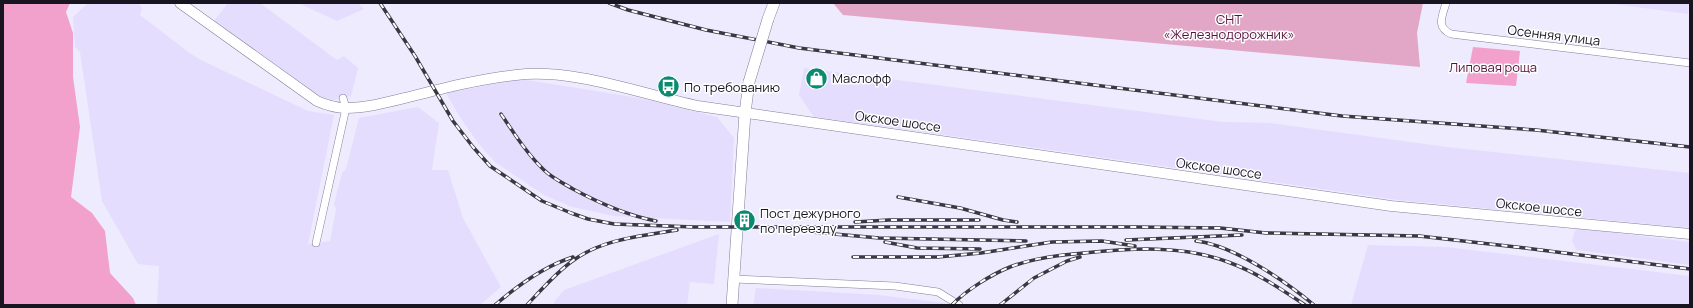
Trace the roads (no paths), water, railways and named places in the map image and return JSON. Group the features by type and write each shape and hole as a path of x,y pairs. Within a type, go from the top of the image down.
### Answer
{"main road":[{"name":"Окское шоссе","path":"180,3 326,105 346,108 373,105 474,81 518,75 562,75 589,80 677,102 745,113 1391,206 1690,234"},
{"path":"732,305 745,113 749,82 774,3"}],"street":[{"name":"Осенняя улица","path":"1446,3 1441,19 1442,27 1446,32 1451,34 1690,63"},
{"path":"316,243 346,108 343,98"},
{"path":"734,279 895,286 938,292 959,305"}],"railway":[{"path":"380,3 415,56 453,121 490,166 542,201 588,219 614,224 694,227 1220,228 1266,233 1419,236 1690,269"},
{"path":"609,3 628,10 706,30 799,48 1342,116 1536,130 1690,147"},
{"path":"501,114 526,150 550,176 603,204 623,212 656,221"},
{"path":"898,197 960,208 1003,220 1017,222"},
{"path":"855,222 889,220 979,220"},
{"path":"527,305 548,282 571,262 583,254 608,243 677,230"},
{"path":"812,232 879,238 1026,241"},
{"path":"1126,240 1242,235"},
{"path":"853,257 938,257 981,253 1052,242 1102,241 1135,246"},
{"path":"1196,241 1226,249 1242,257 1274,275 1314,305"},
{"path":"885,242 917,248 980,249"},
{"path":"952,305 964,294 987,278 1019,264 1047,257 1102,251 1139,249 1175,250 1228,262 1258,276 1305,305"},
{"path":"495,305 532,277 573,257"},
{"path":"1000,305 1034,278 1067,261 1080,257"}],"place":[{"name":"Маслофф","path":"816,78"},
{"name":"По требованию","path":"668,87"},
{"name":"Пост дежурного по переезду","path":"744,220"}],"park label":[{"name":"СНТ «Железнодорожник»","path":"1229,26"},
{"name":"Липовая роща","path":"1493,67"}]}
